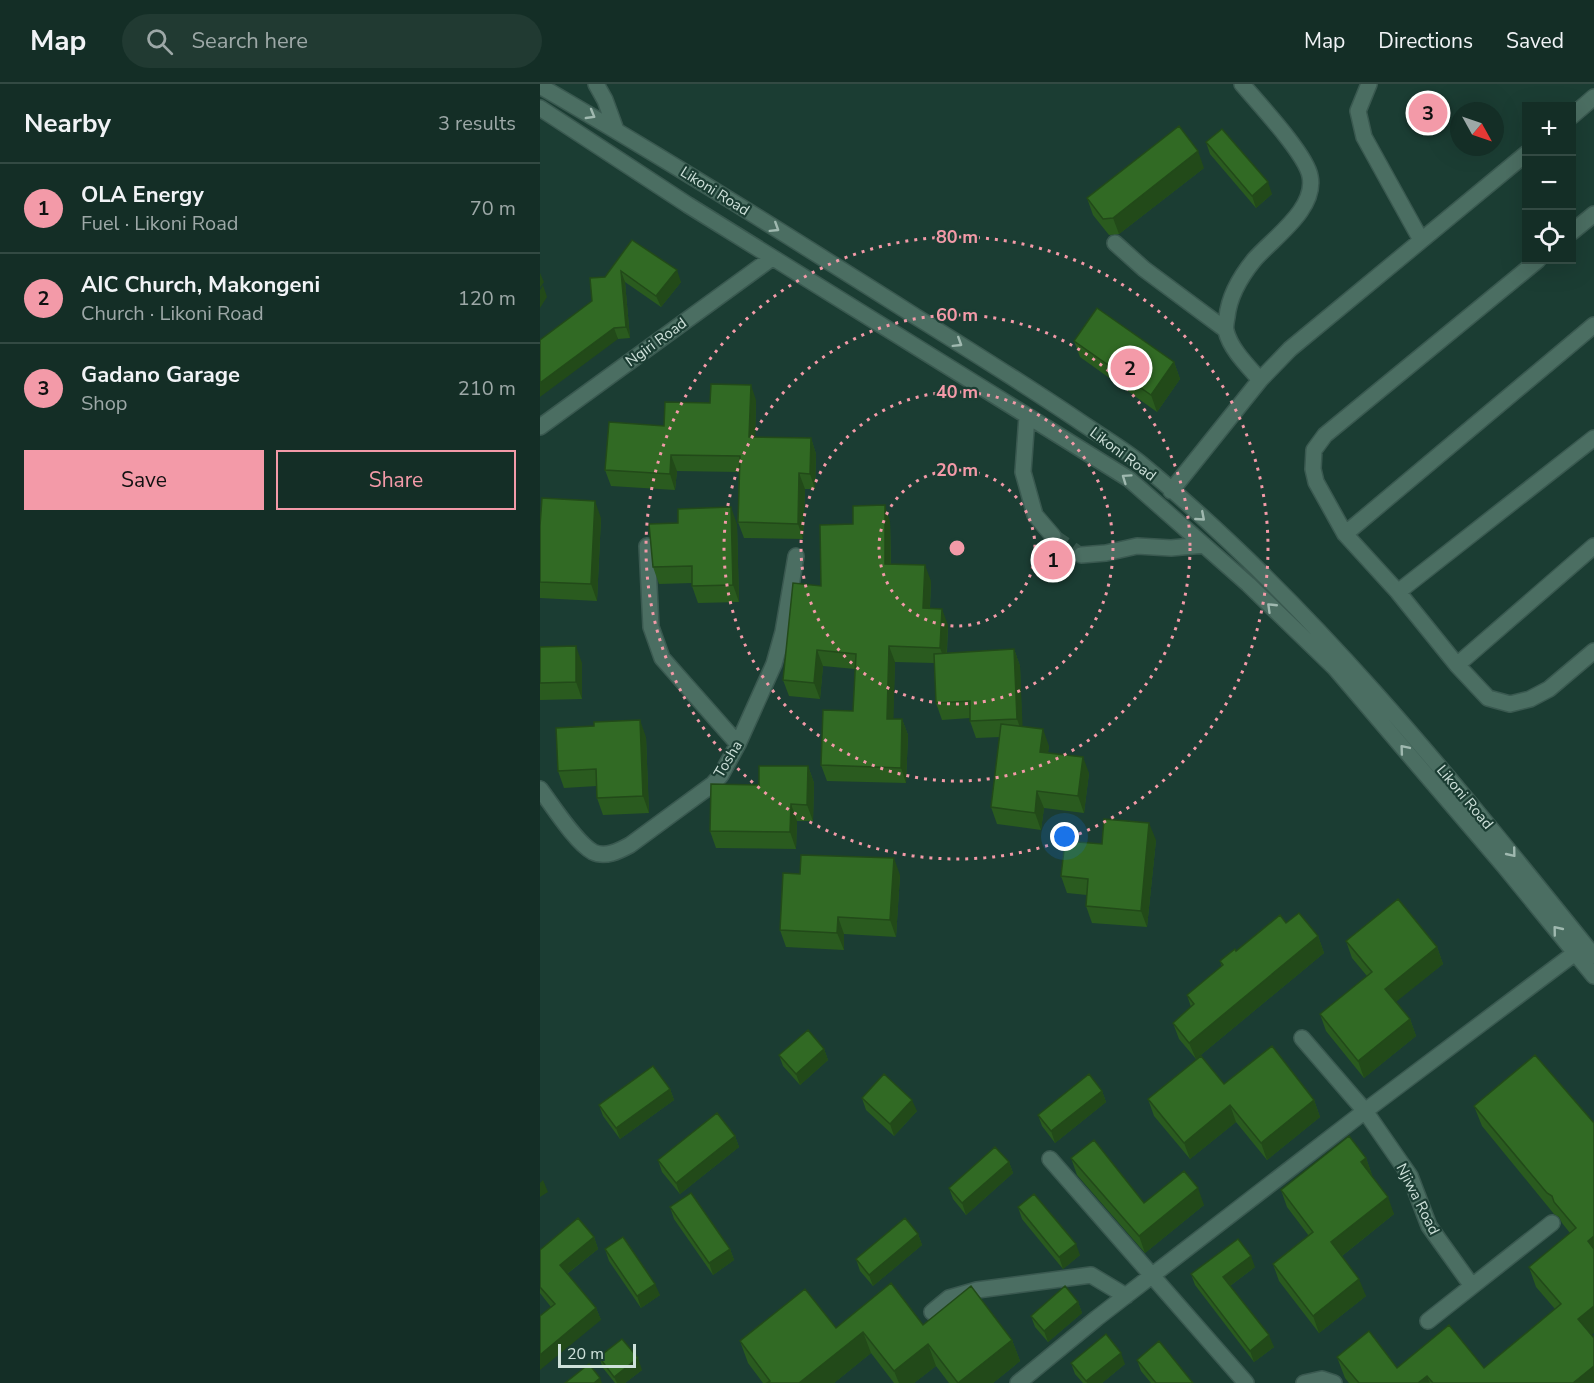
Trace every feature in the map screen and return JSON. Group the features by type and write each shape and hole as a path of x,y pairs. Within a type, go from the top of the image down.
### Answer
{"street":[{"path":"596,84 605,100 616,130"},
{"path":"1226,330 1228,306 1238,284 1253,261 1302,210 1311,193 1310,175 1298,152 1242,84"},
{"path":"1369,84 1358,111 1364,137 1421,240"},
{"name":"Likoni Road","path":"540,86 616,130 1028,387 1136,460 1218,531 1278,589 1353,669 1475,808 1594,956"},
{"path":"1576,113 1594,97"},
{"name":"Likoni Road","path":"540,108 651,182 1129,479 1204,545 1334,667 1504,866 1594,976"},
{"path":"1171,491 1260,380 1290,349 1523,156"},
{"path":"651,182 664,160"},
{"path":"1576,229 1594,214"},
{"path":"1115,243 1226,330 1235,350 1260,380"},
{"name":"Ngiri Road","path":"540,427 772,258"},
{"path":"1533,264 1336,424 1318,443 1312,457 1316,482 1345,534 1398,592 1488,698 1510,704 1530,699 1549,689 1594,651"},
{"path":"1345,534 1594,326"},
{"path":"1027,416 1023,472 1035,515 1053,536"},
{"path":"1398,592 1594,438"},
{"path":"1081,555 1106,553 1137,546 1171,548 1204,545"},
{"path":"647,546 651,627 662,658 738,744"},
{"path":"1457,664 1594,546"},
{"name":"Tosha","path":"540,789 580,841 594,853 606,854 617,852 630,845 713,784 724,770 738,744 774,664 783,632 796,556"},
{"path":"1018,1383 1126,1296 1365,1111 1575,953"},
{"name":"Njiwa Road","path":"1302,1038 1365,1111 1410,1176 1429,1226 1473,1286"},
{"path":"1050,1159 1246,1383"},
{"path":"1428,1321 1552,1223"},
{"path":"932,1312 949,1298 977,1290 1091,1275 1126,1296"},
{"path":"1304,1383 1322,1379 1334,1383"}],"building":[{"path":"1179,126 1198,151 1113,218 1103,219 1087,198"},
{"path":"1222,129 1268,182 1252,196 1206,142"},
{"path":"632,240 677,270 656,296 621,271 626,327 614,328 540,383 540,340 592,301 590,278 605,277"},
{"path":"1097,308 1174,362 1151,395 1074,341"},
{"path":"711,384 751,385 749,437 811,438 810,474 799,473 798,524 738,522 740,456 671,455 670,474 605,470 609,422 664,426 665,402 710,403"},
{"path":"542,498 595,501 591,584 540,582"},
{"path":"885,505 885,564 925,565 923,608 942,609 940,648 889,646 887,719 902,719 901,768 821,765 823,710 853,711 856,654 817,650 814,683 783,680 793,583 821,586 820,525 853,524 853,506"},
{"path":"731,507 733,585 692,586 692,566 653,567 649,524 678,523 678,509"},
{"path":"576,646 576,682 540,683 540,647"},
{"path":"1014,649 1017,719 970,721 970,701 936,703 934,654"},
{"path":"640,720 643,796 597,798 596,769 558,771 556,728 594,726 594,722"},
{"path":"1001,724 1043,729 1040,752 1083,757 1078,796 1037,791 1035,813 991,807"},
{"path":"759,766 808,766 807,805 791,804 790,832 710,831 711,784 759,785"},
{"path":"1104,819 1149,823 1141,911 1086,906 1088,879 1061,876 1065,841 1102,844"},
{"path":"801,855 894,858 890,920 838,917 837,933 780,930 783,873 800,874"},
{"path":"1398,899 1437,947 1385,989 1410,1019 1358,1061 1320,1014 1372,972 1346,941"},
{"path":"1299,913 1318,936 1189,1043 1173,1023 1194,1004 1187,995 1223,965 1220,961 1280,915 1286,923"},
{"path":"808,1030 824,1049 796,1074 779,1055"},
{"path":"1272,1046 1314,1100 1261,1143 1230,1105 1184,1143 1148,1099 1201,1056 1224,1084"},
{"path":"1535,1055 1594,1123 1594,1236 1588,1241 1594,1249 1594,1306 1578,1319 1594,1338 1594,1366 1573,1383 1433,1383 1427,1376 1418,1383 1359,1383 1337,1357 1369,1331 1397,1368 1449,1325 1484,1368 1561,1304 1529,1267 1576,1228 1554,1202 1552,1196 1547,1193 1474,1106"},
{"path":"653,1066 670,1089 616,1128 599,1105"},
{"path":"884,1074 912,1100 890,1124 862,1098"},
{"path":"1089,1074 1102,1091 1051,1131 1038,1115"},
{"path":"717,1113 735,1136 676,1183 658,1160"},
{"path":"1349,1136 1366,1158 1361,1162 1388,1197 1331,1242 1359,1279 1313,1316 1273,1264 1313,1232 1281,1190"},
{"path":"1094,1140 1144,1203 1184,1171 1198,1188 1139,1236 1071,1158"},
{"path":"995,1147 1009,1162 962,1203 949,1188"},
{"path":"691,1193 730,1249 709,1263 670,1207"},
{"path":"1034,1194 1076,1244 1059,1257 1018,1207"},
{"path":"578,1218 594,1237 560,1265 596,1308 540,1355 540,1316 555,1304 540,1287 540,1250"},
{"path":"905,1218 918,1234 869,1275 856,1259"},
{"path":"623,1237 655,1284 637,1296 605,1249"},
{"path":"1238,1239 1251,1256 1223,1277 1269,1335 1250,1351 1191,1274"},
{"path":"891,1283 923,1325 971,1286 1012,1340 958,1383 928,1344 894,1371 863,1332 799,1383 767,1383 770,1381 740,1341 805,1289 836,1328"},
{"path":"1065,1286 1078,1302 1044,1331 1031,1316"},
{"path":"1106,1334 1121,1353 1086,1381 1071,1363"},
{"path":"622,1339 638,1358 614,1377 599,1357"},
{"path":"1159,1341 1193,1383 1156,1383 1137,1360"},
{"path":"589,1364 600,1378 594,1383 565,1383"}],"tunnel":[{"path":"1053,536 1081,555"}],"place":[{"name":"Gadano Garage","path":"1428,113"},
{"name":"AIC Church, Makongeni","path":"1130,368"},
{"name":"OLA Energy","path":"1053,560"}]}
